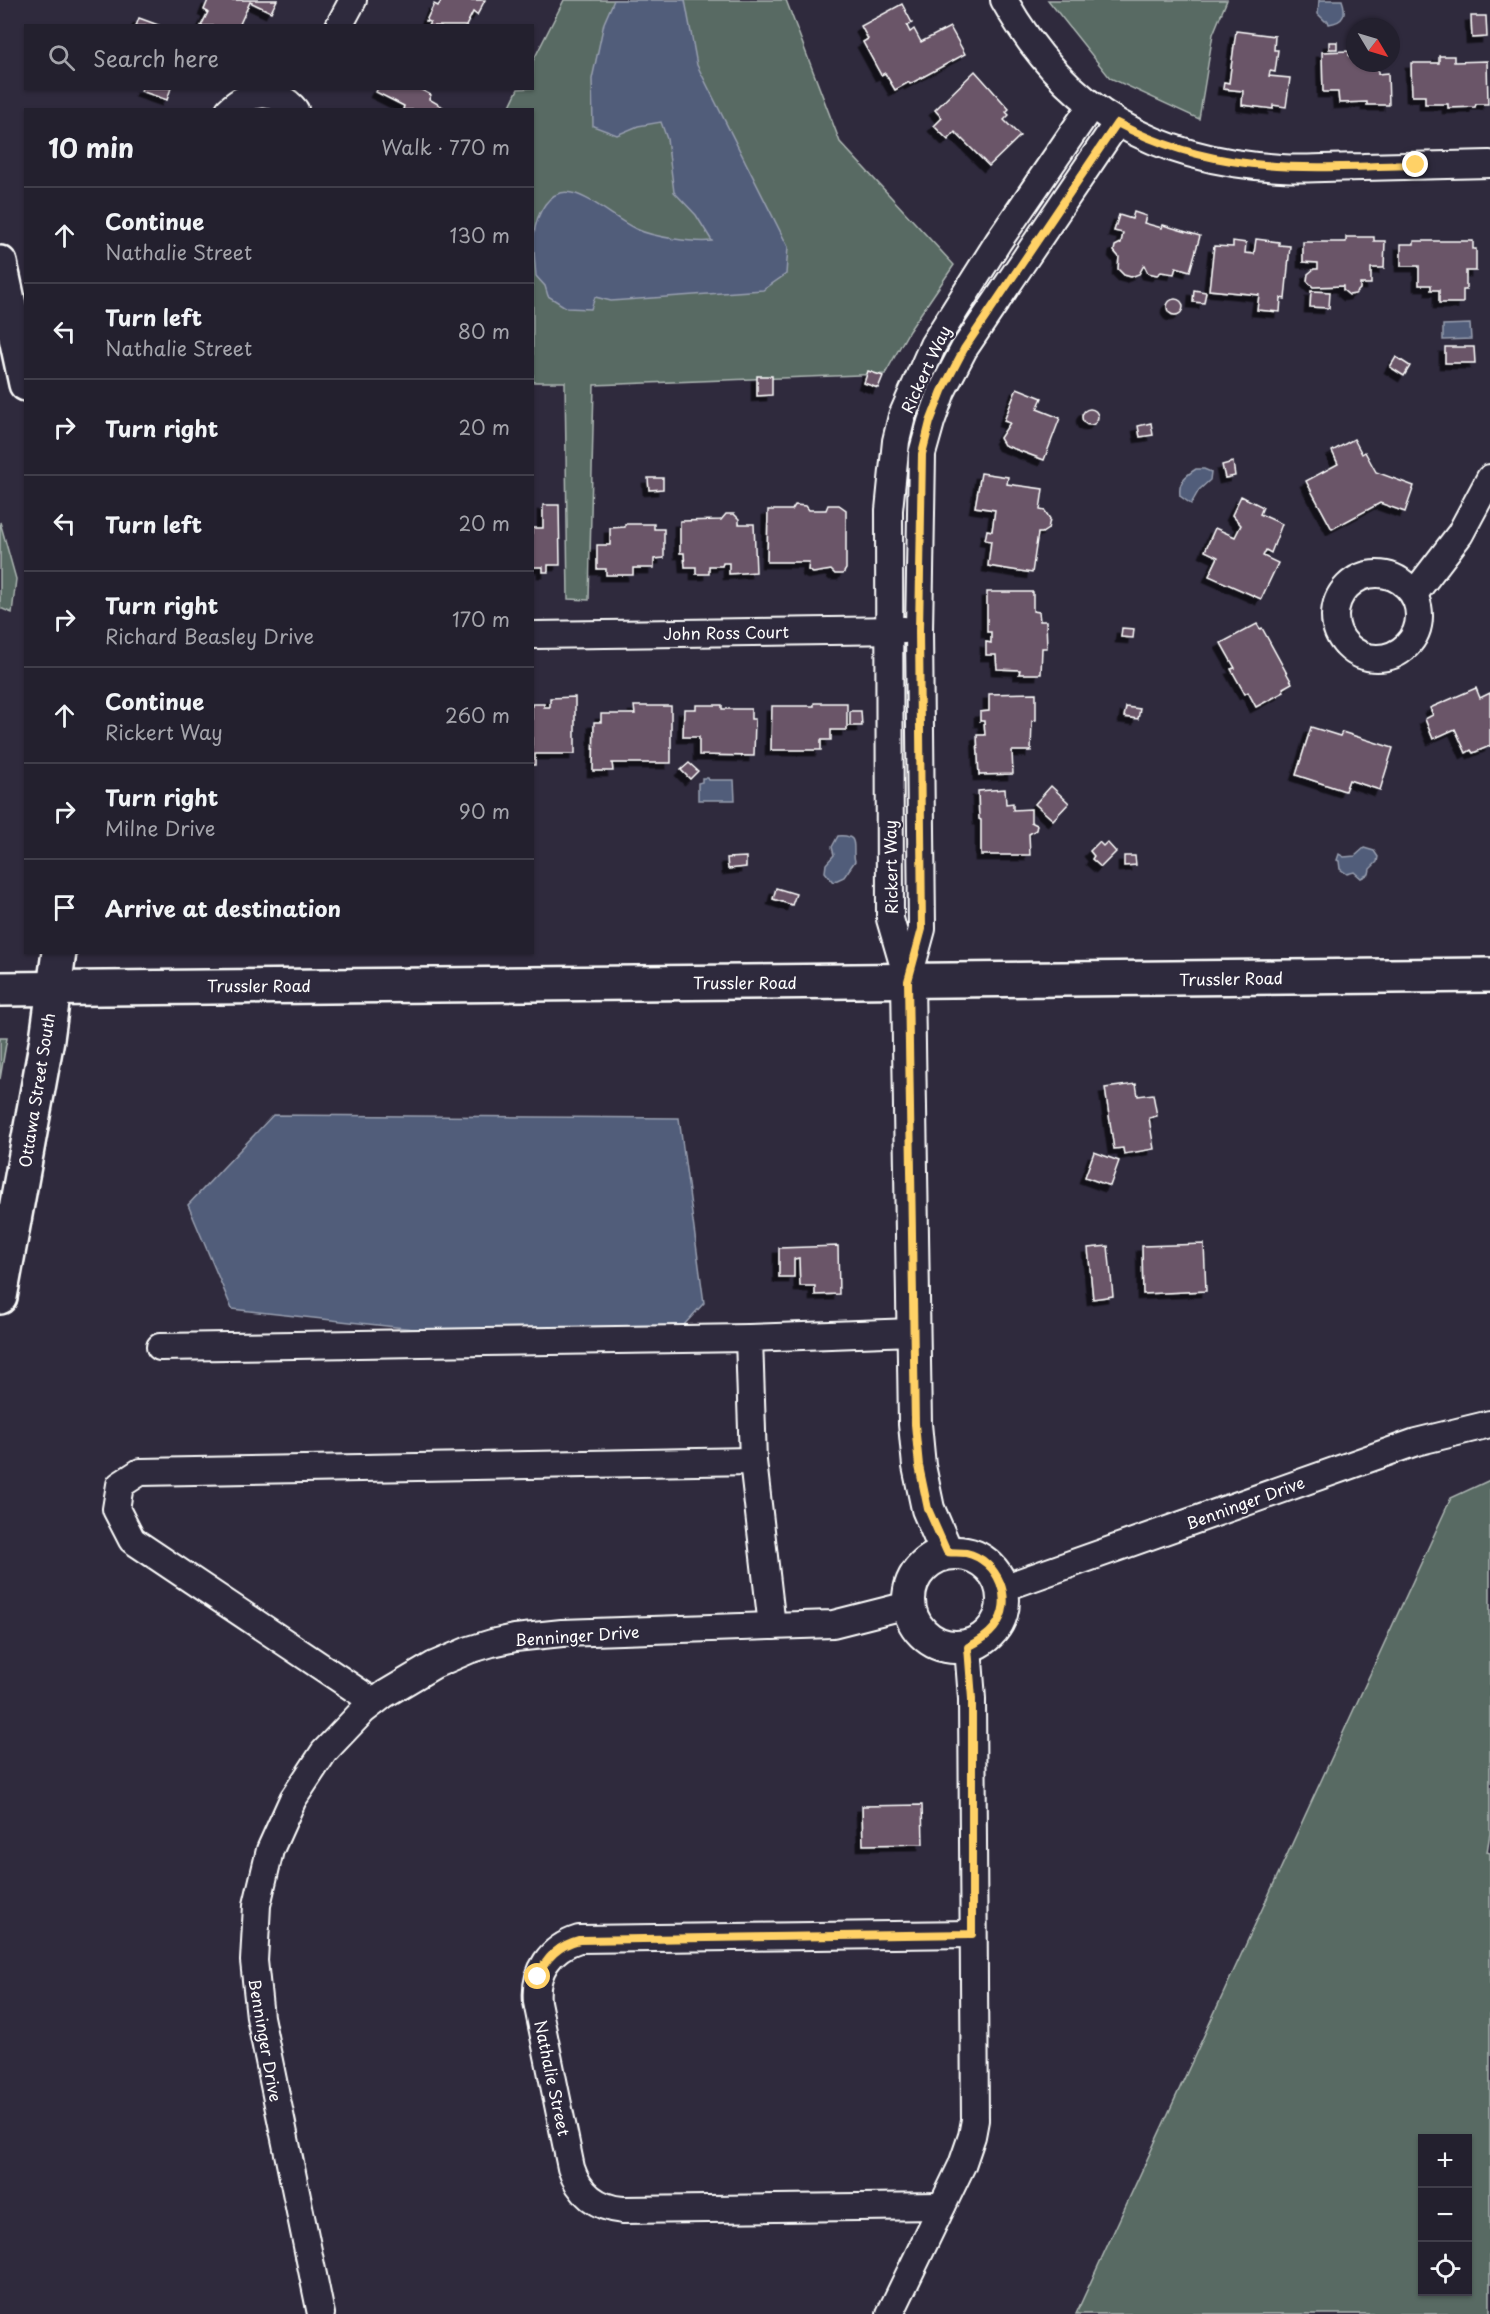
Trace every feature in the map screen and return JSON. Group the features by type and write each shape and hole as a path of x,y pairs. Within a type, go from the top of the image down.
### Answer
{"main road":[{"path":"0,263 24,375"},
{"name":"Ottawa Street South","path":"0,1298 46,1039 59,954"},
{"name":"Trussler Road","path":"0,989 1490,975"}],"street":[{"path":"340,24 352,0"},
{"path":"1004,0 1020,29 1073,92 1117,123 1169,147 1232,163 1282,168 1490,164"},
{"path":"231,108 236,102 249,96 264,94 298,101"},
{"name":"Rickert Way","path":"908,981 890,919 889,510 896,441 902,416 933,345 998,242 1091,106"},
{"name":"Rickert Way","path":"908,981 922,929 919,631 922,454 930,422 942,391 964,349 1117,123"},
{"path":"1414,594 1460,534 1490,478"},
{"name":"John Ross Court","path":"534,635 919,631"},
{"path":"908,981 915,1424 919,1466 928,1509 947,1552"},
{"path":"160,1347 749,1338 913,1332"},
{"path":"749,1338 753,1461 772,1626"},
{"name":"Benninger Drive","path":"1003,1588 1416,1442 1490,1424"},
{"path":"374,1702 132,1540 116,1509 120,1485 140,1472 753,1461"},
{"path":"947,1552 965,1553 982,1560 996,1573 1003,1588 1003,1609 996,1626 982,1640 968,1647 945,1646 928,1638 915,1625 908,1605 909,1589 917,1572 930,1560 947,1552"},
{"name":"Benninger Drive","path":"321,2314 258,2008 254,1933 265,1868 280,1824 293,1798 324,1752 374,1702 409,1678 469,1650 515,1638 562,1633 833,1624 908,1605"},
{"path":"890,2314 968,2151 975,2120 972,1699 968,1647"},
{"name":"Nathalie Street","path":"942,2206 623,2210 597,2204 583,2192 571,2168 537,2002 536,1985 541,1969 550,1955 564,1945 579,1940 972,1934"}],"green space":[{"path":"564,0 786,0 840,142 954,265 909,331 885,374 594,385 589,600 568,599 565,382 534,382 534,108 509,108 518,90 534,90 534,59"},
{"path":"1048,0 1227,0 1213,34 1199,119 1110,78"},
{"path":"0,522 16,579 12,613 0,608"},
{"path":"0,1038 7,1038 0,1079"},
{"path":"1490,1480 1490,1833 1487,1852 1490,1853 1490,2314 1076,2314 1451,1498"}],"water":[{"path":"614,0 685,0 697,65 788,247 786,274 763,290 611,301 595,297 591,309 567,308 548,296 545,286 536,276 535,227 545,204 550,198 564,192 587,199 643,232 684,240 712,241 696,215 674,192 667,139 661,122 638,126 617,135 593,126 592,79 604,23"},
{"path":"1319,0 1342,0 1344,13 1341,19 1329,24 1325,21 1318,14"},
{"path":"1470,324 1471,339 1443,340 1443,325"},
{"path":"1196,469 1211,472 1210,480 1199,490 1191,504 1180,496 1180,487 1186,477"},
{"path":"702,778 734,780 735,800 698,800 698,783 702,782"},
{"path":"838,836 850,837 854,843 855,861 844,877 833,882 825,872 826,864 834,855 832,847"},
{"path":"1364,848 1374,851 1378,857 1369,874 1361,878 1354,872 1347,874 1340,869 1337,860 1339,854 1344,857 1355,856"},
{"path":"273,1115 679,1118 704,1303 682,1327 534,1342 232,1309 188,1205"}],"building":[{"path":"208,0 277,0 271,12 250,2 240,24 202,24 208,12 204,10"},
{"path":"442,0 485,0 477,15 473,12 467,24 429,24 430,22 426,21 434,4 438,6"},
{"path":"902,4 912,23 907,26 910,32 914,29 921,42 950,27 965,54 895,90 885,73 881,75 863,42 868,39 861,26"},
{"path":"1471,16 1486,16 1487,37 1472,38"},
{"path":"139,18 156,24 137,24"},
{"path":"1236,31 1275,36 1274,50 1278,50 1275,72 1270,71 1269,76 1290,78 1286,107 1273,105 1273,109 1242,105 1243,91 1223,89 1224,82 1229,83"},
{"path":"1329,42 1337,42 1337,49 1329,49"},
{"path":"1346,51 1346,72 1388,73 1389,105 1367,105 1367,102 1339,103 1338,92 1323,92 1322,52"},
{"path":"1439,56 1454,56 1454,62 1487,61 1488,104 1448,108 1448,104 1425,104 1425,96 1412,96 1411,63 1439,63"},
{"path":"975,71 1009,109 1006,112 1009,115 1004,120 1020,136 989,166 955,132 948,140 934,126 942,118 935,110"},
{"path":"141,90 170,90 167,100"},
{"path":"377,90 422,90 431,95 429,99 443,107 404,108 404,106 376,92"},
{"path":"1134,212 1146,216 1144,223 1162,228 1163,225 1200,236 1190,271 1176,267 1174,274 1161,272 1157,275 1148,273 1144,265 1139,274 1131,277 1124,275 1118,269 1119,257 1114,251 1115,246 1121,243 1123,233 1114,231 1119,215 1132,219"},
{"path":"1346,237 1374,237 1374,241 1385,241 1384,268 1371,268 1371,284 1360,284 1360,289 1355,294 1349,295 1343,290 1343,286 1313,287 1307,281 1308,274 1318,269 1318,263 1303,262 1303,242 1346,242"},
{"path":"1256,239 1290,246 1285,299 1281,298 1280,312 1257,310 1259,295 1209,290 1214,246 1233,247 1233,241 1246,243 1245,253 1254,254"},
{"path":"1414,241 1473,241 1473,249 1476,249 1476,271 1466,271 1463,303 1439,303 1439,290 1431,290 1431,285 1419,285 1419,266 1401,266 1401,244 1414,244"},
{"path":"1194,290 1206,292 1204,303 1193,302"},
{"path":"1311,291 1330,292 1329,308 1310,307"},
{"path":"1175,299 1181,301 1183,307 1181,313 1175,315 1169,313 1167,307 1169,301"},
{"path":"1445,347 1474,347 1475,363 1445,363"},
{"path":"1396,357 1410,366 1404,376 1390,367"},
{"path":"868,371 883,376 878,388 864,383"},
{"path":"757,376 772,376 772,395 757,396"},
{"path":"1017,388 1042,398 1037,409 1060,418 1044,460 1004,445 1000,438 1010,423 1004,421"},
{"path":"1090,409 1098,417 1090,425 1082,417"},
{"path":"1151,423 1153,435 1140,437 1138,426"},
{"path":"1354,439 1362,454 1365,452 1376,472 1414,486 1405,512 1380,503 1332,529 1306,481 1338,464 1332,451"},
{"path":"1233,462 1235,476 1225,478 1222,465"},
{"path":"981,473 1008,477 1007,484 1043,489 1040,510 1045,511 1050,519 1048,529 1038,533 1032,573 988,566 991,541 985,540 987,530 992,531 995,510 975,507"},
{"path":"648,478 663,478 663,489 649,490"},
{"path":"1241,496 1263,507 1260,514 1282,524 1271,553 1266,550 1263,556 1278,563 1261,599 1209,576 1218,557 1205,551 1215,528 1235,537 1241,525 1232,515"},
{"path":"543,505 559,505 560,565 548,565 548,572 543,572 543,567 534,567 534,528 543,528"},
{"path":"795,505 806,506 809,510 826,510 828,505 839,505 846,510 846,569 843,574 835,574 831,570 813,573 808,570 809,562 767,562 768,510 792,510"},
{"path":"726,514 734,514 739,519 739,524 754,524 756,572 729,574 729,563 723,563 722,566 709,566 709,574 696,574 696,567 685,567 684,553 680,553 680,521 721,520"},
{"path":"625,524 654,524 654,529 664,529 664,558 654,559 654,568 633,568 633,575 606,575 606,569 597,569 597,545 610,545 610,528 625,527"},
{"path":"987,592 1033,592 1033,611 1039,612 1040,621 1046,621 1047,648 1042,648 1041,674 1019,674 1020,670 997,669 996,655 986,655 986,642 991,643 991,632 987,632"},
{"path":"1257,624 1260,629 1262,628 1292,683 1283,688 1284,692 1256,707 1248,692 1245,694 1231,669 1235,668 1221,643"},
{"path":"1122,628 1134,629 1133,638 1121,637"},
{"path":"1476,688 1480,698 1490,693 1490,746 1473,753 1471,750 1466,753 1455,729 1433,739 1425,719 1433,715 1430,708"},
{"path":"1036,693 1036,720 1032,721 1031,751 1012,751 1013,774 979,775 977,735 985,735 984,721 980,721 980,712 989,711 989,694"},
{"path":"575,697 575,754 535,754 534,765 534,704 544,704 544,707 550,707 550,698"},
{"path":"814,703 847,703 847,730 831,730 831,740 821,740 821,750 771,750 772,706 814,706"},
{"path":"696,705 722,705 722,709 751,709 751,719 755,719 754,756 699,755 699,737 683,737 684,709 696,709"},
{"path":"634,706 671,706 671,763 612,763 613,771 593,771 594,722 601,722 601,714 635,714"},
{"path":"1126,707 1140,709 1138,719 1124,717"},
{"path":"850,711 861,711 862,726 850,726"},
{"path":"1311,727 1340,736 1342,732 1393,748 1380,790 1349,780 1345,791 1296,775"},
{"path":"689,763 698,771 690,779 681,770"},
{"path":"1051,786 1069,803 1053,820 1035,804"},
{"path":"1005,789 1006,804 1013,803 1013,810 1031,809 1031,822 1037,825 1036,830 1029,834 1030,855 981,855 978,791"},
{"path":"1099,842 1103,846 1107,842 1116,852 1101,867 1092,859 1094,856 1090,851"},
{"path":"1124,856 1135,856 1136,865 1124,866"},
{"path":"746,857 746,867 728,869 727,858"},
{"path":"776,888 796,894 792,905 773,899"},
{"path":"1136,1084 1138,1096 1153,1094 1157,1116 1149,1118 1154,1149 1124,1154 1123,1148 1114,1149 1105,1088"},
{"path":"1094,1152 1119,1161 1110,1186 1085,1177"},
{"path":"1204,1244 1206,1291 1143,1294 1142,1246"},
{"path":"838,1246 839,1294 815,1295 815,1286 800,1286 799,1258 794,1259 794,1277 779,1277 779,1248"},
{"path":"1108,1246 1113,1296 1093,1299 1088,1248"},
{"path":"922,1805 923,1844 863,1845 862,1806"}],"route":[{"path":"538,1977 550,1955 571,1942 588,1939 972,1934 972,1699 968,1647 982,1640 996,1626 1003,1609 1003,1588 996,1573 982,1560 965,1553 947,1552 928,1509 919,1466 915,1424 908,981 922,929 919,631 922,454 930,422 942,391 964,349 1117,123 1169,147 1232,163 1282,168 1416,165"}]}
